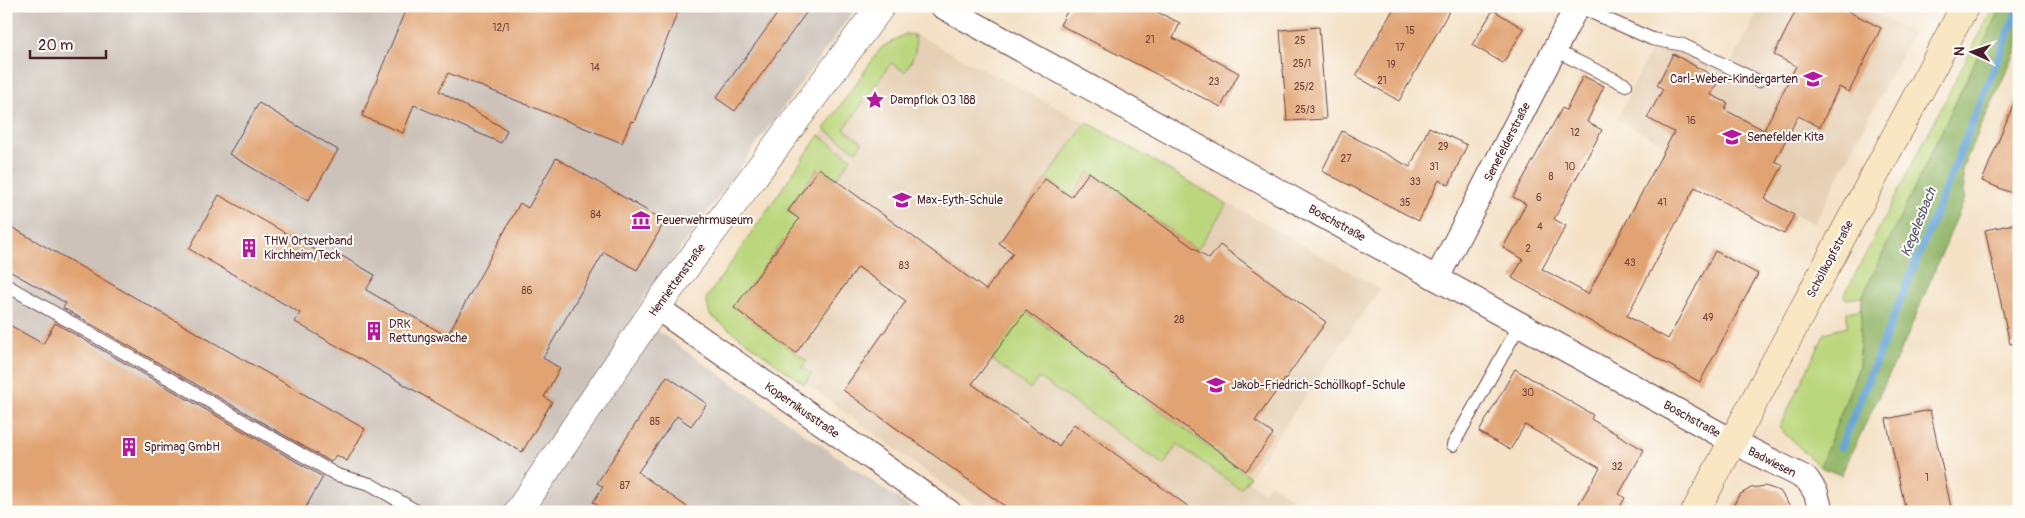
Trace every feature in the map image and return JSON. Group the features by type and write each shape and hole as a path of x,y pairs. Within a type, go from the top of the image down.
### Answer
{"main road":[{"name":"Schöllkopfstraße","path":"1695,512 1965,6"}],"street":[{"name":"Henriettenstraße","path":"518,512 656,307 881,6"},
{"name":"Boschstraße","path":"942,6 1732,441"},
{"name":"Senefelderstraße","path":"1437,278 1577,6"},
{"name":"Kopernikusstraße","path":"656,307 937,509"},
{"name":"Badwiesen","path":"1732,441 1807,479 1816,493 1821,512"}],"lane":[{"path":"1577,6 1652,39 1683,46 1758,81"},
{"path":"1554,50 1626,85"},
{"path":"6,286 337,475 370,484 418,512"},
{"path":"1453,445 1520,324"}],"shaded area":[{"path":"6,6 857,6 633,314 917,512 6,512"},
{"path":"1761,6 1859,6 1913,32 1814,224 1617,119 1656,40 1726,74"},
{"name":"Max-Eyth-Schule","path":"915,34 1087,123 1380,289 1247,480 1264,492 1270,483 1312,512 988,512 948,488 713,315 707,297 884,45 903,35"}],"green space":[{"path":"1994,6 2002,6 1862,297 1846,299 1844,296"},
{"path":"2002,6 2019,6 2019,44 1962,168 1965,198 1905,341 1841,475 1820,467 1859,367 1862,297"},
{"path":"905,34 914,35 916,45 914,55 905,72 891,63 844,129 862,142 856,151 824,129 881,48"},
{"path":"1087,122 1227,204 1197,250 1089,171 1071,197 1046,178"},
{"path":"819,135 851,158 836,179 818,168 787,211 805,223 789,244 783,240 734,308 807,361 802,368 812,374 804,384 710,315 706,299"},
{"path":"1862,309 1859,367 1820,467 1779,428 1825,333 1847,327 1847,312"},
{"path":"1025,311 1250,477 1240,489 1177,444 1164,465 1039,378 1030,389 991,359"}],"building":[{"path":"407,6 680,6 634,122 631,121 622,143 448,73 439,91 507,130 501,143 414,105 403,133 362,116"},
{"path":"783,6 811,6 735,111 716,98"},
{"path":"1070,6 1145,6 1180,23 1173,38 1239,73 1221,107 1060,25"},
{"path":"1395,6 1452,6 1399,101 1356,76"},
{"path":"1798,6 1838,6 1881,28 1849,92 1839,87 1820,127 1798,116 1775,161 1783,165 1765,199 1794,215 1784,234 1695,187 1627,316 1668,339 1715,251 1758,274 1700,382 1512,278 1523,259 1503,248 1526,204 1513,197 1562,108 1566,110 1583,76 1604,86 1587,122 1602,130 1554,219 1566,226 1542,269 1588,294 1674,132 1647,118 1663,89 1657,85 1673,54 1719,79 1711,95 1728,103 1725,110 1764,130 1796,66 1774,55"},
{"path":"1493,10 1524,29 1503,63 1472,45"},
{"path":"1319,27 1326,119 1287,121 1280,30"},
{"path":"2019,93 2019,196 1982,181"},
{"path":"259,103 338,150 308,201 229,154"},
{"path":"1429,127 1467,145 1449,185 1439,180 1419,221 1322,171 1342,131 1410,167"},
{"path":"556,158 665,221 637,270 604,252 543,358 560,368 544,397 552,402 522,452 295,322 300,313 189,249 219,195 331,259 335,252 375,275 366,290 447,336 520,203 528,208"},
{"path":"819,168 986,290 1013,253 999,243 1045,179 1071,197 1089,172 1209,259 1220,245 1326,322 1255,421 1273,434 1246,471 1026,311 972,384 1059,446 1074,424 1196,512 1013,512 843,390 906,301 858,267 796,353 734,308 799,219 788,211"},
{"path":"2019,223 2019,343 2010,344 1985,230"},
{"path":"6,224 365,429 347,461 336,455 331,462 63,308 66,303 6,269"},
{"name":"Sprimag GmbH","path":"6,323 43,344 55,323 323,477 303,512 6,512"},
{"path":"1515,369 1593,415 1591,419 1644,450 1619,494 1625,498 1617,512 1574,512 1600,468 1525,425 1510,450 1479,432"},
{"path":"667,376 707,404 691,426 677,416 638,472 694,512 606,512 593,502 603,487 597,483"},
{"path":"1930,410 1952,512 1906,512 1886,419"},
{"path":"1765,486 1780,491 1794,512 1730,512 1739,495 1751,488"}],"waterway":[{"name":"Kegelesbach","path":"1841,447 2019,7"}],"place":[{"name":"Carl-Weber-Kindergarten","path":"1813,79"},
{"name":"Dampflok 03 188","path":"875,100"},
{"name":"Senefelder Kita","path":"1732,137"},
{"name":"Max-Eyth-Schule","path":"902,200"},
{"name":"Feuerwehrmuseum","path":"641,220"},
{"name":"THW Ortsverband Kirchheim/Teck","path":"249,248"},
{"name":"DRK Rettungswache","path":"374,331"},
{"name":"Jakob-Friedrich-Schöllkopf-Schule","path":"1216,385"},
{"name":"Sprimag GmbH","path":"129,447"}]}
